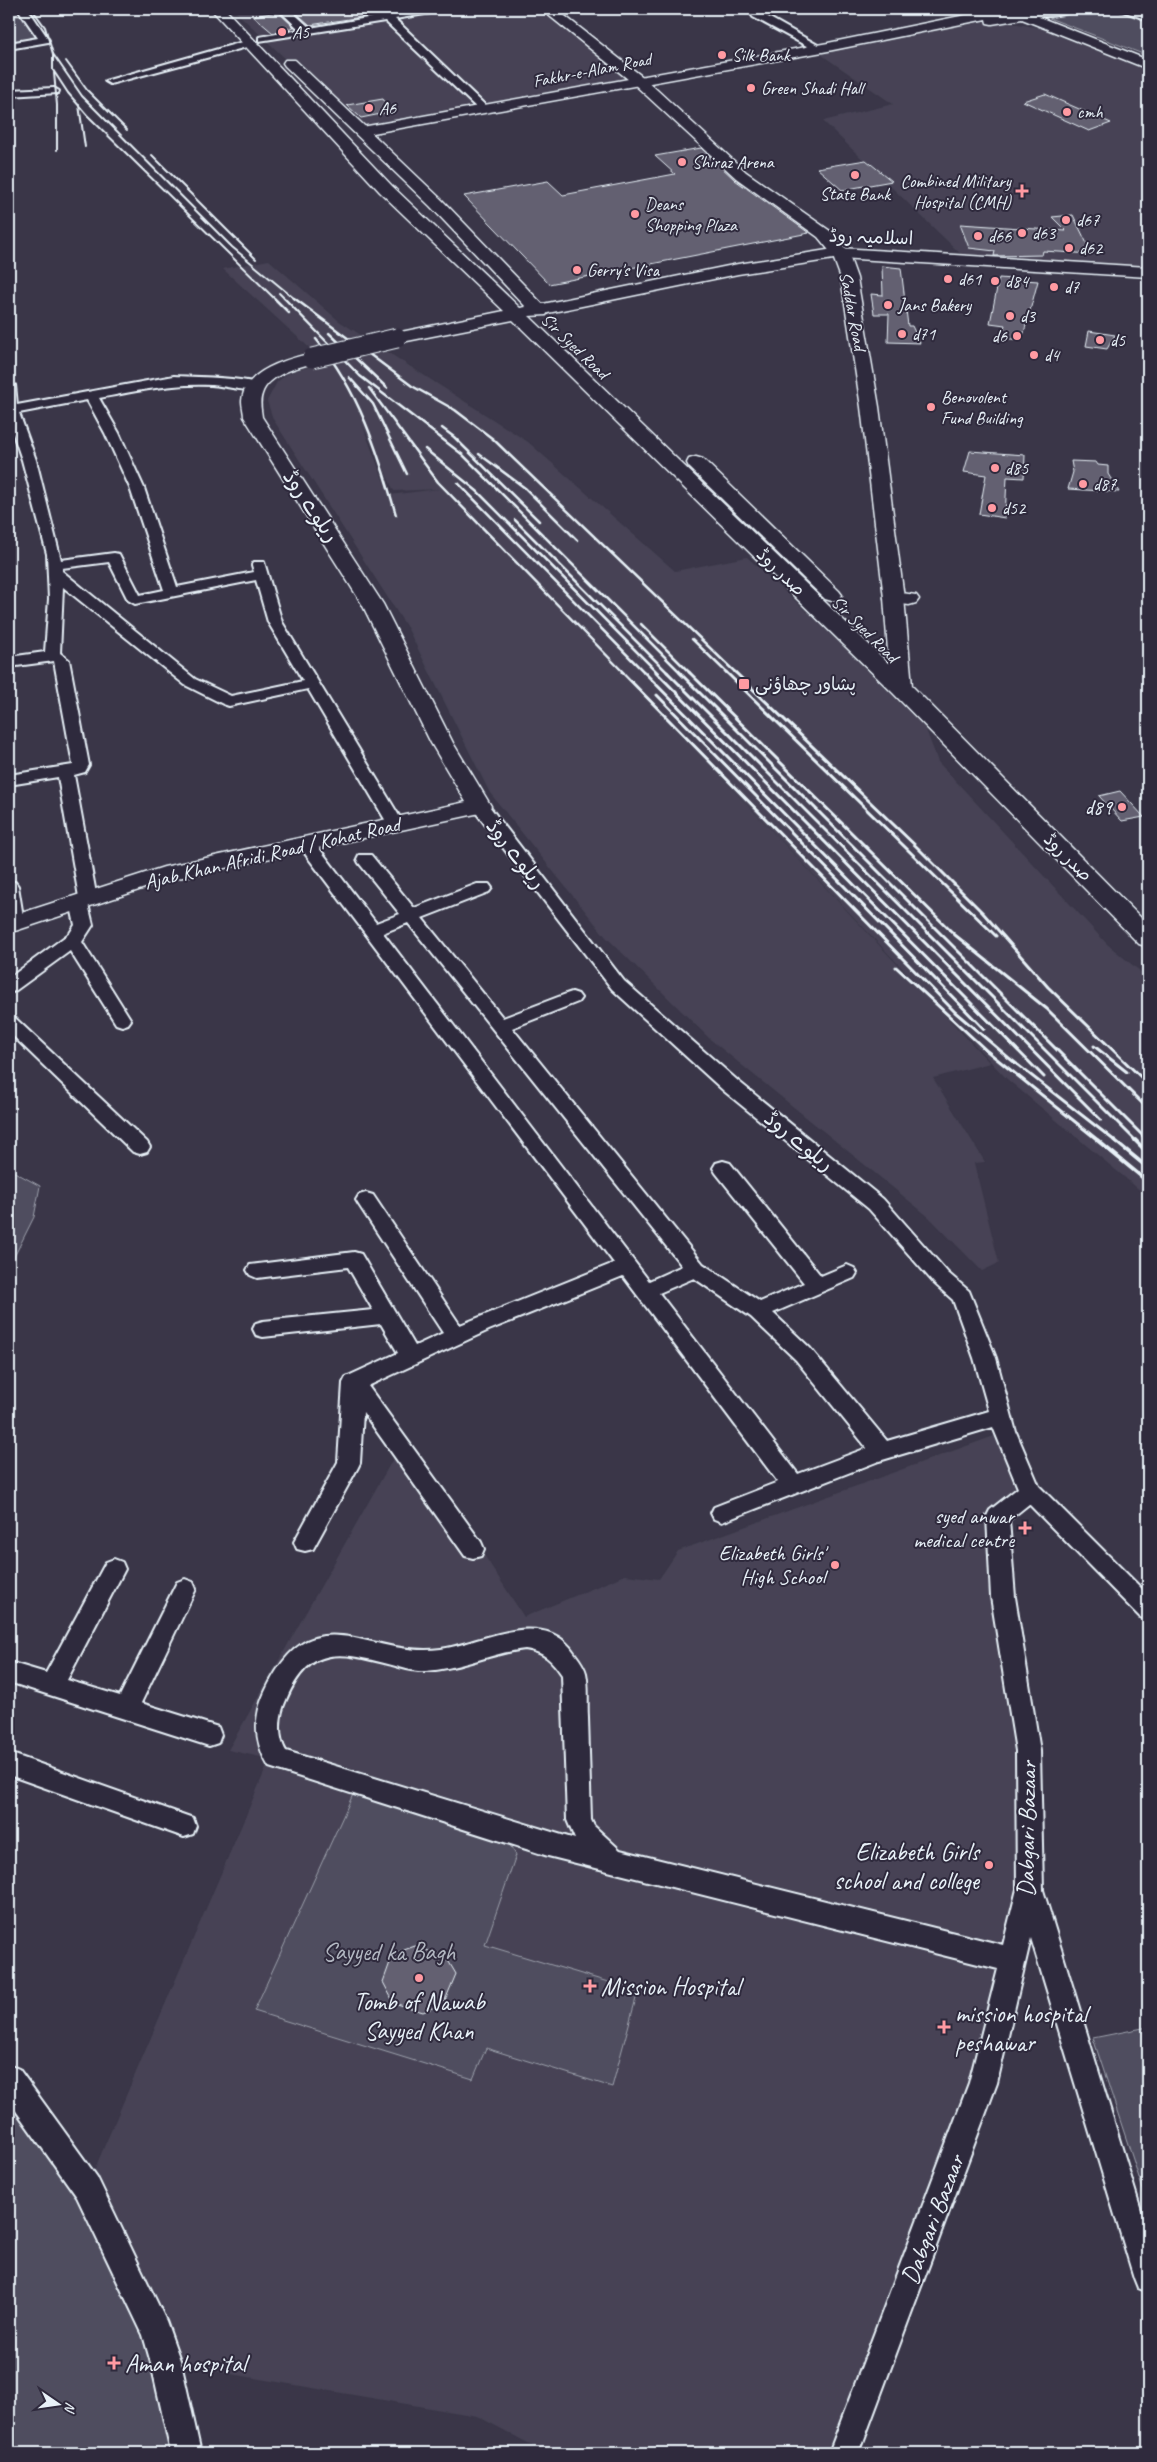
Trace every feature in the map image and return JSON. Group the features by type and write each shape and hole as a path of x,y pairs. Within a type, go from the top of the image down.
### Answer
{"main road":[{"name":"Sir Syed Road","path":"218,9 362,131 436,203 552,323"},
{"name":"Sir Syed Road","path":"233,9 257,41"},
{"name":"Saddar Road","path":"548,9 734,147"},
{"name":"Saddar Road","path":"558,9 643,80 741,175 824,234 848,254 882,379"},
{"name":"Fakhr-e-Alam Road","path":"362,131 823,48 838,47 991,14 1020,11"},
{"path":"1020,11 1060,31 1148,65"},
{"path":"1020,11 1148,56"},
{"path":"991,14 1060,31"},
{"name":"صدر روڈ","path":"257,41 386,190 910,685 1148,914"},
{"name":"Saddar Road","path":"779,182 846,234 849,278 902,599 900,663"},
{"name":"اسلامیہ روڈ","path":"538,310 738,269 848,254 1148,272"},
{"path":"258,387 268,376 291,364 312,358 397,338 538,310"},
{"name":"ریلوے روڈ","path":"258,387 251,400 253,417 342,551 388,632 457,772 480,806"},
{"name":"Saddar Road","path":"885,398 910,685"},
{"name":"Sir Syed Road","path":"686,453 900,663 910,685"},
{"name":"صدر روڈ","path":"910,685 1148,939"},
{"name":"Ajab Khan Afridi Road / Kohat Road","path":"12,924 164,874 480,806"}],"street":[{"path":"9,46 44,40 23,9"},
{"path":"283,9 308,31"},
{"path":"378,9 484,109"},
{"path":"110,80 257,41 437,9"},
{"path":"753,9 757,15 823,48"},
{"path":"1020,11 1071,9"},
{"path":"1122,9 1148,17"},
{"path":"9,93 54,91"},
{"path":"10,410 174,380 214,381 258,387"},
{"path":"9,386 10,410 29,460 54,554 56,599 52,656"},
{"path":"91,395 112,433 137,488 172,593"},
{"path":"55,569 114,557 135,600 172,593 260,570 275,622 396,824"},
{"path":"55,569 190,682 229,701 311,684"},
{"path":"9,662 52,656 58,657 61,660 81,765 79,769 9,780"},
{"path":"9,987 77,937 84,925 84,901 65,771"},
{"name":"ریلوے روڈ","path":"480,806 618,985 731,1086 876,1204 941,1278 962,1296 985,1358 1004,1432 1030,1491"},
{"path":"306,843 371,931 647,1290 793,1485"},
{"path":"365,859 696,1269 758,1311 803,1354 883,1452"},
{"path":"9,886 12,924"},
{"path":"371,931 483,888"},
{"path":"72,941 122,1020"},
{"path":"500,1026 572,998"},
{"path":"9,1022 140,1147"},
{"path":"723,1168 817,1285"},
{"path":"366,1200 456,1336"},
{"path":"257,1270 354,1259 411,1357"},
{"path":"354,1382 456,1336 628,1266"},
{"path":"647,1290 696,1269"},
{"path":"758,1311 847,1273"},
{"path":"263,1329 387,1316"},
{"path":"305,1542 349,1463 354,1382"},
{"path":"354,1382 473,1549"},
{"path":"722,1513 883,1452 1000,1416"},
{"path":"1030,1491 1148,1610"},
{"name":"Dabgari Bazaar","path":"844,2453 984,2083 1030,1889 1028,1751 1003,1597 998,1516 1030,1491"},
{"path":"52,1686 114,1569"},
{"path":"126,1709 185,1590"},
{"path":"614,1861 585,1834 580,1820 574,1672 569,1662 557,1651 543,1643 518,1639 505,1640 447,1658 425,1662 341,1644 322,1645 309,1651 295,1663 281,1682 270,1709 268,1732 271,1750 278,1759 548,1844 614,1861 1013,1960"},
{"path":"9,1672 210,1735"},
{"path":"9,1764 184,1826"},
{"path":"1030,1889 1070,2027 1148,2278"},
{"path":"9,2078 87,2187 156,2332 166,2363 186,2453"}],"shaded area":[{"path":"233,9 548,9 639,81 362,131"},
{"name":"Combined Military Hospital (CMH)","path":"993,20 1060,31 1148,66 1148,272 969,262 823,121 893,104 813,49 838,47"},
{"path":"269,260 339,321 528,442 675,571 747,557 921,716 938,762 1107,944 1141,972 1148,981 1148,1197 1007,1079 719,775 990,1063 933,1078 985,1162 974,1163 999,1263 982,1271 929,1217 711,1040 606,937 490,793 408,629 273,419 267,401 277,382 287,374 299,369 327,364 223,269","holes":["362,424 394,491 439,489 389,495"]},
{"name":"Mission Hospital","path":"1005,1432 1030,1491 998,1516 1030,1889 983,2083 841,2453 547,2453 477,2416 166,2363 87,2187 270,1759 228,1750 398,1450 461,1553 479,1547 524,1617 625,1575 659,1579 678,1551"}],"green space":[{"path":"1083,9 1123,9 1148,16 1148,56 1044,16"},
{"path":"28,15 44,39 9,46 9,17"},
{"path":"9,1169 40,1186 34,1217 9,1267"},
{"name":"Sayyed ka Bagh","path":"355,1790 505,1837 516,1855 485,1945 638,1991 612,2087 486,2048 473,2079 254,2011"},
{"path":"1148,2027 1148,2205 1093,2038"},
{"path":"9,2079 94,2201 151,2361 171,2453 9,2453"}],"building":[{"path":"292,9 368,9 368,16 310,25"},
{"path":"278,12 294,27 273,33 253,16"},
{"name":"cmh","path":"1045,94 1111,123 1089,131 1023,101"},
{"name":"A6","path":"383,99 391,112 361,118 347,105"},
{"name":"Deans Shopping Plaza","path":"701,148 735,180 809,233 549,284 464,196 548,181 563,195 675,174 655,156"},
{"name":"State Bank","path":"866,160 892,181 842,190 817,168"},
{"path":"1073,215 1092,254 1043,251 1042,255 994,256 995,251 969,248 960,224 1066,231 1052,217"},
{"path":"882,266 901,268 908,326 912,326 920,343 888,342 889,314 874,314 871,294 883,295"},
{"path":"999,278 1038,281 1022,340 1000,338 1005,325 990,323"},
{"name":"d5","path":"1089,331 1115,335 1107,349 1086,346"},
{"path":"970,451 1025,455 1024,478 1007,477 1005,518 979,514 986,475 964,472"},
{"path":"1071,461 1096,462 1098,465 1108,466 1108,474 1119,492 1068,489 1073,472"},
{"name":"d89","path":"1120,791 1144,817 1122,821 1099,796"},
{"name":"Tomb of Nawab Sayyed Khan","path":"415,1946 446,1957 456,1974 444,2003 423,2012 394,2003 383,1982 393,1954"}],"railway":[{"path":"32,9 45,27 53,54"},
{"path":"53,54 82,96 232,247 295,299"},
{"path":"53,54 53,70 79,106"},
{"path":"66,61 87,90 127,130"},
{"path":"54,73 57,105 57,150"},
{"path":"79,106 275,299"},
{"path":"79,106 85,147"},
{"path":"152,155 256,259"},
{"path":"279,293 284,298"},
{"path":"284,298 360,376 463,455 681,673"},
{"path":"294,298 412,386 455,410 493,439 736,673"},
{"path":"275,299 289,313"},
{"path":"329,333 387,388"},
{"path":"316,339 344,379 365,422 382,468 396,515"},
{"path":"349,377 373,404 407,474"},
{"path":"369,388 438,482 624,673"},
{"path":"442,428 454,437 539,521"},
{"path":"425,449 477,491 658,673"},
{"path":"479,454 525,488 577,540"},
{"path":"458,483 645,673"},
{"path":"515,520 1148,1153"},
{"path":"641,624 689,672"},
{"path":"692,639 727,673"},
{"path":"622,672 955,1012 1009,1058 1115,1141"},
{"path":"644,672 1044,1077"},
{"path":"656,672 1101,1120"},
{"path":"679,672 1148,1141"},
{"path":"689,672 955,935 1047,1009 1148,1109"},
{"path":"726,672 996,936"},
{"path":"735,672 920,850 983,913 1048,987 1148,1084"},
{"path":"657,695 984,1029"},
{"path":"896,967 987,1051 1099,1141"},
{"path":"1094,1046 1127,1072"},
{"path":"1097,1140 1148,1182"},
{"path":"1114,1140 1148,1168"}],"place":[{"name":"A5","path":"282,32"},
{"name":"Silk Bank","path":"722,55"},
{"name":"Green Shadi Hall","path":"751,88"},
{"name":"A6","path":"369,108"},
{"name":"cmh","path":"1067,112"},
{"name":"Shiraz Arena","path":"682,162"},
{"name":"State Bank","path":"855,175"},
{"name":"Combined Military Hospital (CMH)","path":"1022,191"},
{"name":"Deans Shopping Plaza","path":"635,214"},
{"name":"d67","path":"1066,220"},
{"name":"d63","path":"1022,233"},
{"name":"d66","path":"978,236"},
{"name":"d62","path":"1069,248"},
{"name":"Gerry's Visa","path":"577,270"},
{"name":"d61","path":"948,279"},
{"name":"d84","path":"995,281"},
{"name":"d7","path":"1054,287"},
{"name":"Jans Bakery","path":"888,305"},
{"name":"d3","path":"1010,316"},
{"name":"d71","path":"902,334"},
{"name":"d6","path":"1017,336"},
{"name":"d5","path":"1100,340"},
{"name":"d4","path":"1034,355"},
{"name":"Benovolent Fund Building","path":"931,407"},
{"name":"d85","path":"995,468"},
{"name":"d87","path":"1083,484"},
{"name":"d52","path":"992,508"},
{"name":"پشاور چھاؤنی","path":"744,684"},
{"name":"d89","path":"1122,807"},
{"name":"syed anwar medical centre","path":"1025,1528"},
{"name":"Elizabeth Girls' High School","path":"835,1565"},
{"name":"Elizabeth Girls school and college","path":"989,1865"},
{"name":"Tomb of Nawab Sayyed Khan","path":"419,1978"},
{"name":"Mission Hospital","path":"590,1986"},
{"name":"mission hospital peshawar","path":"944,2027"},
{"name":"Aman hospital","path":"114,2363"}]}
